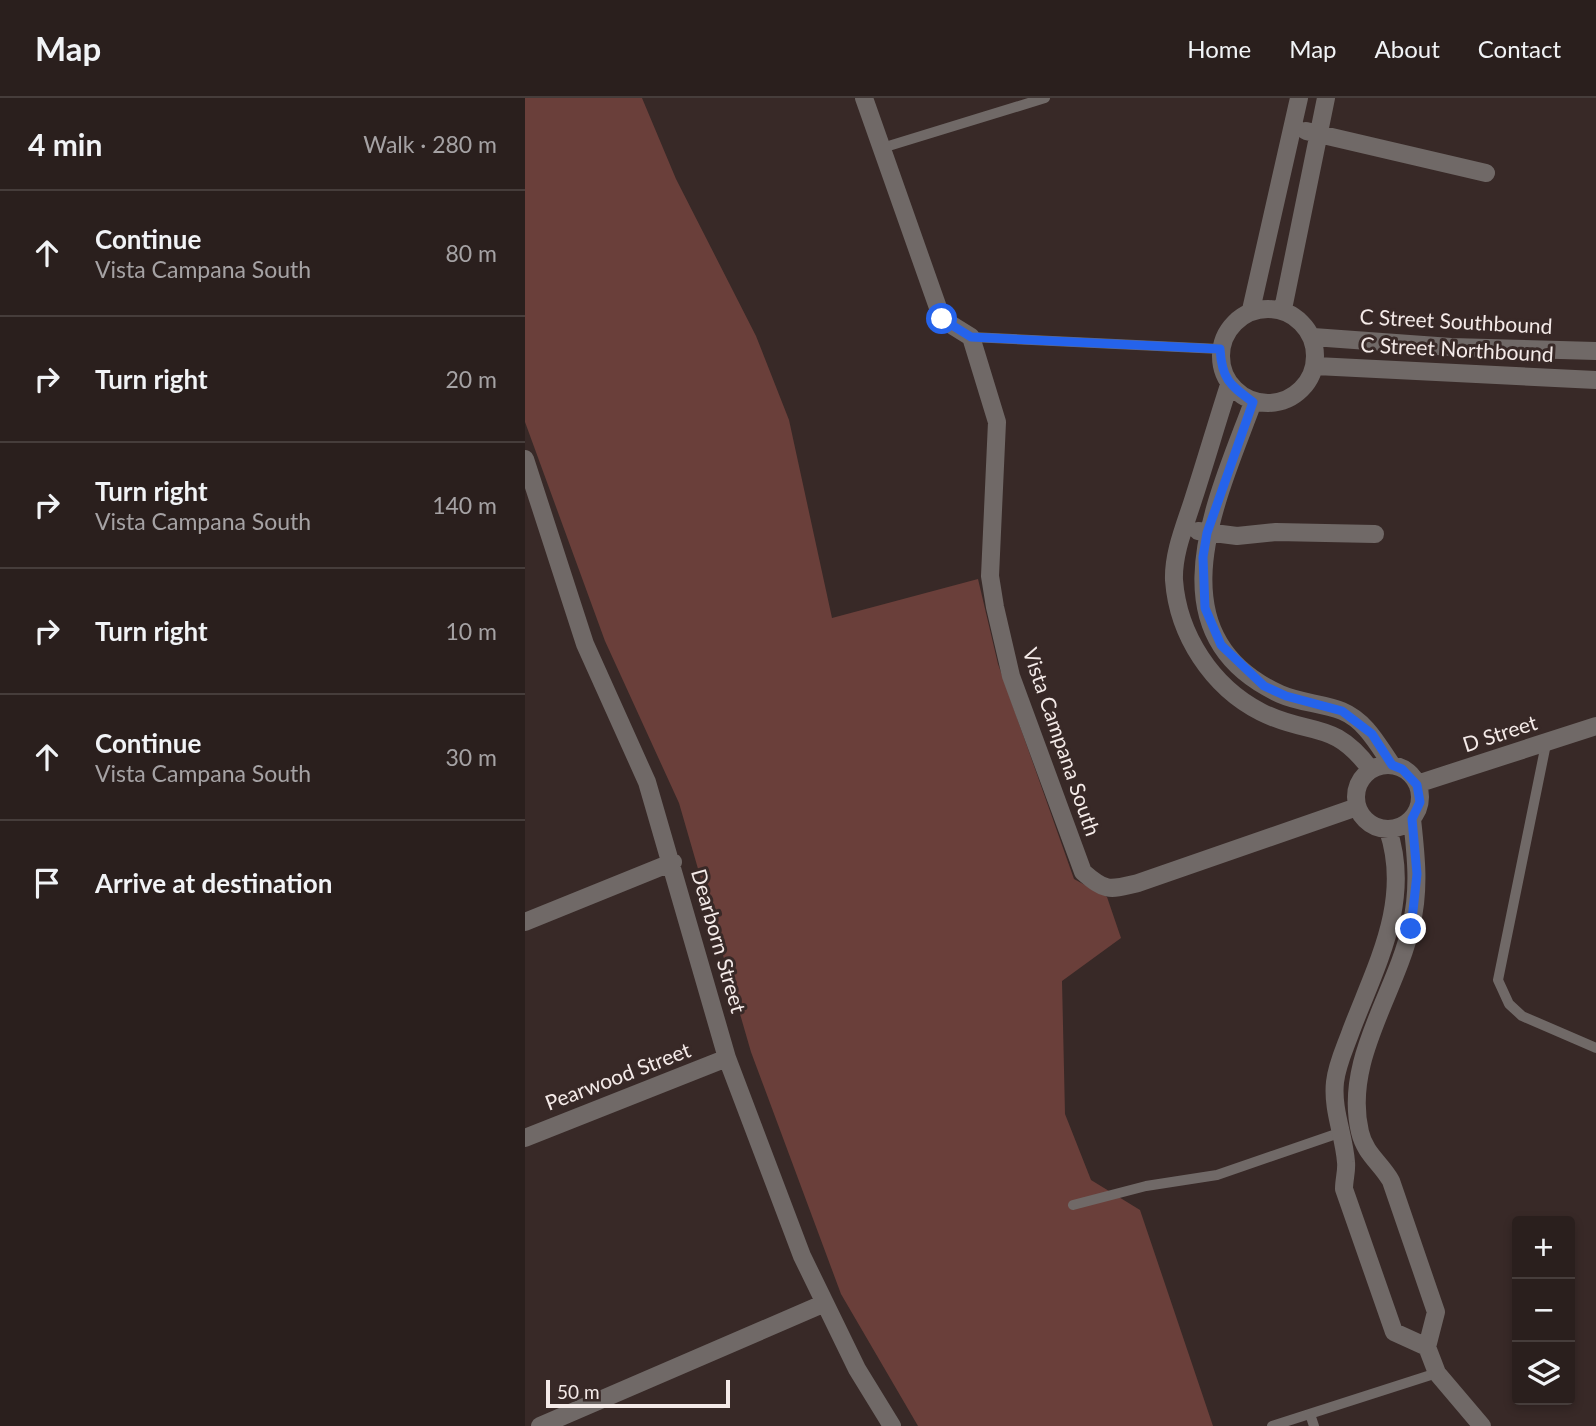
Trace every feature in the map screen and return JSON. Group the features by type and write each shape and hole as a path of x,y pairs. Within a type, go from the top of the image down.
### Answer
{"street":[{"path":"864,98 942,319 971,337"},
{"path":"1251,310 1299,98"},
{"path":"1283,309 1326,98"},
{"path":"1294,122 1317,133 1486,173"},
{"path":"1283,309 1301,320 1313,337 1316,366 1303,389 1280,403 1253,402 1229,385 1221,368 1220,349 1230,325 1251,310 1283,309"},
{"name":"Vista Campana South","path":"971,337 997,422 990,576 995,607 1011,676 1083,872 1102,888 1111,890 1357,807"},
{"name":"C Street Southbound","path":"1313,337 1451,347 1596,351"},
{"name":"C Street Northbound","path":"1316,366 1596,380"},
{"path":"1229,385 1184,527 1174,578 1189,638 1200,658 1224,685 1260,712 1328,732 1354,746 1371,770"},
{"path":"1253,402 1207,533 1203,557 1205,608 1221,645 1264,686 1286,696 1342,711 1372,734 1392,765"},
{"name":"Dearborn Street","path":"525,458 585,644 647,782 673,862 727,1058 802,1256 857,1369 892,1426"},
{"path":"1184,527 1207,533 1375,534"},
{"path":"1212,672 1230,656"},
{"name":"D Street","path":"1417,785 1596,726"},
{"path":"1392,765 1402,769 1417,785 1420,802 1412,819 1401,827 1388,830 1374,827 1363,819 1357,807 1357,786 1371,770 1392,765"},
{"path":"1412,819 1417,874 1416,907 1403,955 1360,1071 1356,1110 1361,1135 1371,1159 1385,1170 1391,1181 1436,1312 1427,1347 1437,1373 1482,1426"},
{"path":"1388,830 1396,853 1398,884 1394,911 1388,935 1339,1064 1335,1104 1347,1163 1344,1189 1394,1332 1427,1347"},
{"path":"525,922 673,862"},
{"name":"Pearwood Street","path":"525,1138 727,1058"},
{"path":"540,1426 825,1303"}],"lane":[{"path":"882,148 1045,98"},
{"path":"1287,98 1294,122"},
{"path":"971,337 1220,349"},
{"path":"1546,744 1498,981 1509,1004 1522,1016 1596,1048"},
{"path":"1073,1205 1146,1186 1217,1175 1339,1133"},
{"path":"1272,1426 1437,1373"},
{"path":"1310,1414 1314,1426"}],"shaded area":[{"path":"525,98 642,98 676,179 756,336 789,420 832,618 978,579 998,664 1074,879 1107,897 1121,938 1062,981 1065,1114 1091,1180 1140,1210 1213,1426 918,1426 841,1294 751,1052 679,803 605,641 525,422"}],"route":[{"path":"942,319 971,337 1220,349 1221,368 1229,385 1253,402 1207,533 1202,584 1205,608 1221,645 1264,686 1286,696 1342,711 1372,734 1392,765 1411,775 1420,793 1420,802 1412,819 1417,874 1416,907 1411,929"}]}
